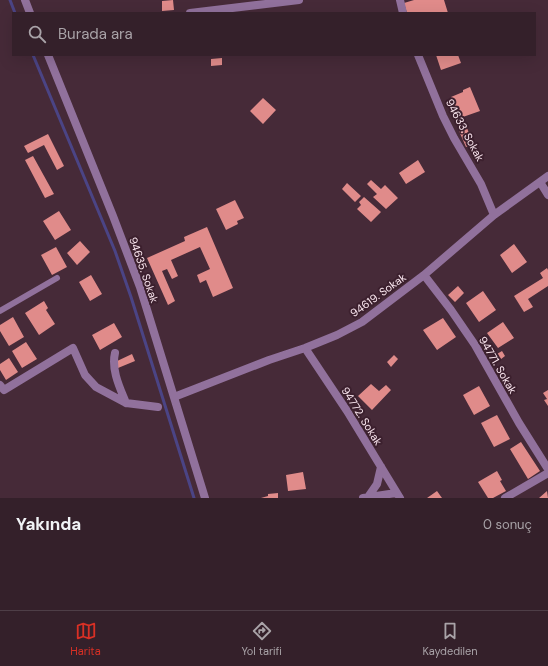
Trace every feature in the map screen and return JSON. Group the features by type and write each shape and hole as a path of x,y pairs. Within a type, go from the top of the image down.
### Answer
{"street":[{"path":"25,0 30,12"},
{"path":"198,12 299,0"},
{"path":"400,0 403,12"},
{"name":"94635. Sokak","path":"48,56 140,288 205,498"},
{"name":"94633. Sokak","path":"418,56 443,116 481,184 494,215"},
{"name":"94619. Sokak","path":"174,398 269,360 305,348 362,322 424,275 494,215 548,176"},
{"path":"540,182 548,195"},
{"name":"94771. Sokak","path":"424,275 451,310 475,345 519,423 548,469"},
{"path":"0,385 4,390 73,348 85,375 96,387 126,404 158,407"},
{"name":"94772. Sokak","path":"305,348 347,411 398,495"},
{"path":"115,353 114,366 117,382 126,404"},
{"path":"366,498 377,484 381,467"},
{"path":"505,498 548,473"},
{"path":"366,498 398,495"}],"lane":[{"path":"0,311 57,278"}],"building":[{"path":"173,0 174,10 162,11 162,1"},
{"path":"414,0 444,0 448,12 407,12 404,3"},
{"path":"436,56 458,56 461,63 441,70"},
{"path":"222,58 222,65 211,66 211,59"},
{"path":"470,87 480,111 460,118 451,97"},
{"path":"263,98 276,110 263,124 250,111"},
{"path":"467,128 473,144 466,147 459,131"},
{"path":"48,134 64,166 57,170 44,145 28,153 24,146"},
{"path":"33,156 54,194 45,198 25,160"},
{"path":"418,160 425,172 406,184 399,173"},
{"path":"371,180 381,189 385,185 398,198 386,209 373,197 377,194 367,184"},
{"path":"347,183 361,196 355,202 342,189"},
{"path":"364,197 381,212 371,222 357,209 361,205 359,202"},
{"path":"235,200 244,218 237,221 238,224 226,230 216,209"},
{"path":"59,211 71,230 55,240 43,221"},
{"path":"207,227 233,288 213,297 206,280 200,283 197,275 210,269 200,247 171,260 178,276 172,279 167,269 162,271 175,301 168,305 147,258 185,241 184,237"},
{"path":"80,241 90,252 77,265 67,253"},
{"path":"514,244 527,262 512,273 500,255"},
{"path":"56,247 67,267 52,275 41,255"},
{"path":"547,268 548,286 528,299 533,307 524,312 514,296 543,278 540,273"},
{"path":"91,275 102,294 90,301 79,282"},
{"path":"458,286 464,293 455,302 448,295"},
{"path":"483,291 496,310 479,322 466,303"},
{"path":"44,301 48,308 46,310 55,324 39,335 25,313"},
{"path":"13,317 24,337 9,346 0,331 0,325"},
{"path":"443,318 456,337 437,350 423,330"},
{"path":"503,322 514,338 498,348 487,333"},
{"path":"114,323 122,337 100,350 92,335"},
{"path":"26,342 37,359 22,368 12,351"},
{"path":"502,351 505,356 496,363 492,357"},
{"path":"132,354 135,361 118,368 115,362"},
{"path":"394,355 398,359 391,367 387,362"},
{"path":"9,358 18,372 6,380 0,370 0,364"},
{"path":"371,384 379,391 386,385 391,390 372,410 358,396"},
{"path":"479,386 490,406 474,415 463,395"},
{"path":"548,390 548,406 544,400 547,399 543,393"},
{"path":"497,415 510,439 494,447 481,423"},
{"path":"521,442 540,471 528,479 510,449"},
{"path":"497,471 502,480 500,481 506,491 493,498 488,498 478,482"},
{"path":"303,472 306,489 288,491 286,475"},
{"path":"437,491 442,498 427,498"},
{"path":"547,491 548,498 539,498"},
{"path":"278,493 278,498 261,498 268,496 268,494"}],"waterway":[{"path":"10,0 15,12"},
{"path":"33,56 115,251 131,297 194,498"}]}
